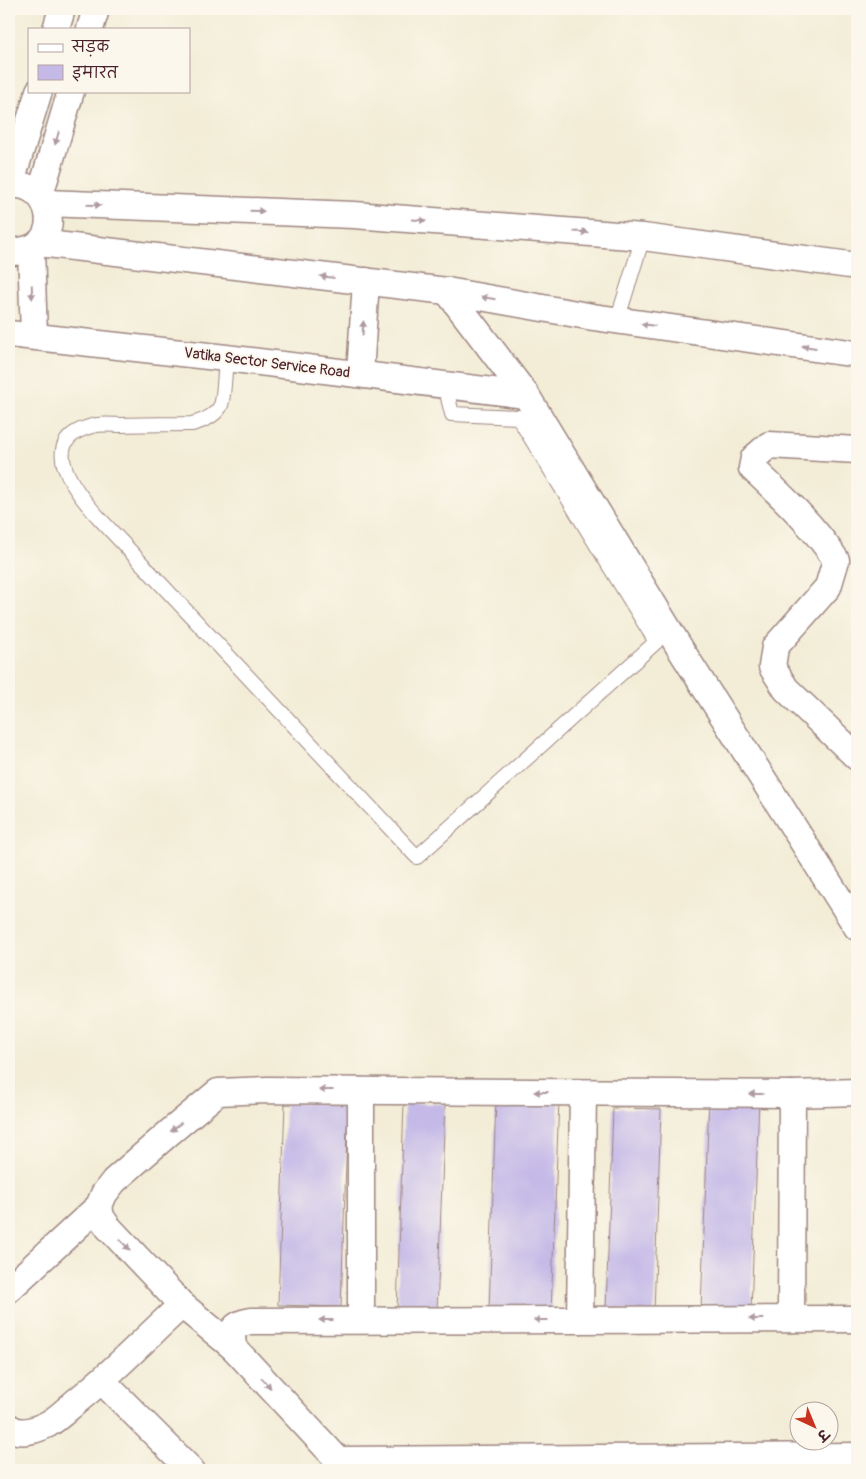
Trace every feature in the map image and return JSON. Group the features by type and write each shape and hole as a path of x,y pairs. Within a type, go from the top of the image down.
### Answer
{"street":[{"path":"56,28 62,9"},
{"path":"90,28 96,9"},
{"path":"26,248 46,235 49,214 43,199 31,189 21,185 10,185 39,92"},
{"path":"43,199 71,92"},
{"path":"43,199 354,215 643,237 857,266"},
{"path":"26,248 366,281 447,291 617,321 857,354"},
{"path":"21,335 26,248"},
{"path":"360,374 366,281"},
{"path":"447,291 526,395 681,650 857,927"},
{"name":"Vatika Sector Service Road","path":"21,335 526,395"},
{"path":"857,450 769,445 754,458 752,468 827,546 836,560 828,587 775,647 772,667 786,689 857,757"},
{"path":"9,1289 99,1206 104,1194 114,1181 218,1092 267,1090 792,1094 857,1092"},
{"path":"361,1091 362,1320"},
{"path":"580,1320 583,1092"},
{"path":"791,1319 792,1094"},
{"path":"99,1206 101,1217 108,1227 182,1305 233,1348 339,1465 857,1456"},
{"path":"9,1427 14,1431 34,1431 49,1423 102,1381 182,1305"},
{"path":"233,1348 232,1334 234,1328 242,1322 251,1321 857,1319"},
{"path":"102,1381 191,1470"}],"lane":[{"path":"617,321 643,237"},
{"path":"226,358 221,405 213,415 192,424 94,425 71,435 64,442 62,453 66,468 79,496 417,857 656,642 518,417 452,414 445,385"}],"building":[{"path":"496,1098 559,1099 551,1313 489,1311"},
{"path":"709,1098 759,1099 751,1311 701,1309"},
{"path":"285,1102 348,1104 341,1307 278,1305"},
{"path":"404,1103 445,1104 437,1312 397,1311"},
{"path":"613,1108 661,1109 654,1312 606,1310"}]}
